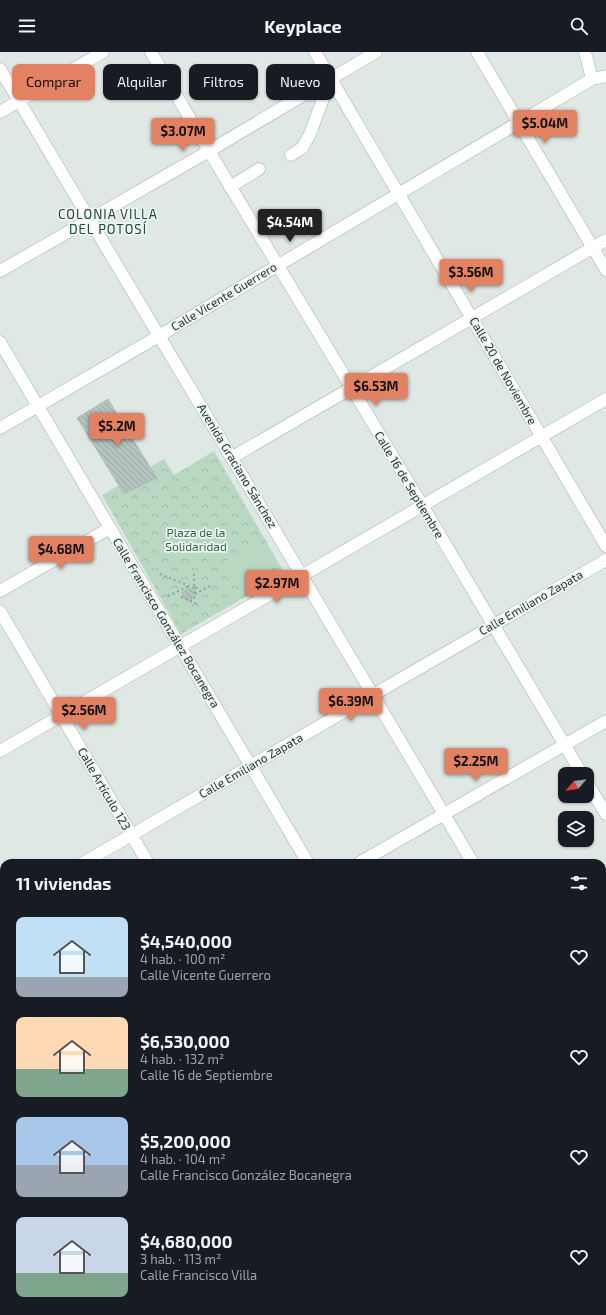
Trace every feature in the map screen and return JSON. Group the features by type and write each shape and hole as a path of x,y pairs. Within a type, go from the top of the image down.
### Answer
{"street":[{"path":"0,112 103,52"},
{"name":"Calle 16 de Septiembre","path":"151,52 230,187 578,767"},
{"name":"Calle 20 de Noviembre","path":"315,52 320,64"},
{"path":"335,76 376,52"},
{"path":"477,52 606,270"},
{"path":"585,52 592,79"},
{"name":"Avenida Graciano Sánchez","path":"0,69 471,859"},
{"name":"Calle Vicente Guerrero","path":"0,428 159,336 592,79 606,76"},
{"name":"Calle 20 de Noviembre","path":"335,94 398,194 606,546"},
{"path":"0,271 295,100"},
{"path":"291,155 302,148 310,134 323,100"},
{"path":"230,187 259,169"},
{"path":"232,458 606,240"},
{"name":"Calle Francisco González Bocanegra","path":"0,342 306,859"},
{"path":"0,751 606,399"},
{"path":"0,591 110,528"},
{"name":"Calle Emiliano Zapata","path":"90,859 606,560"},
{"name":"Calle Artículo 123","path":"0,611 146,859"},
{"path":"366,859 606,721"},
{"path":"594,794 606,814"}],"path":[{"path":"190,601 194,599 196,588 194,588 194,573"},
{"path":"160,574 194,588"},
{"path":"195,594 212,585"},
{"path":"168,596 189,586"},
{"path":"181,598 199,605"}],"green space":[{"name":"Plaza de la Solidaridad","path":"214,451 285,574 181,634 102,495 164,459 174,475"},
{"path":"266,545 275,567 236,582 227,560"}],"building":[{"path":"108,399 157,478 124,494 77,418"},
{"path":"189,588 195,590 193,598 188,601 183,598 182,592"}],"district":[{"name":"COLONIA VILLA DEL POTOSÍ","path":"108,222"}]}
